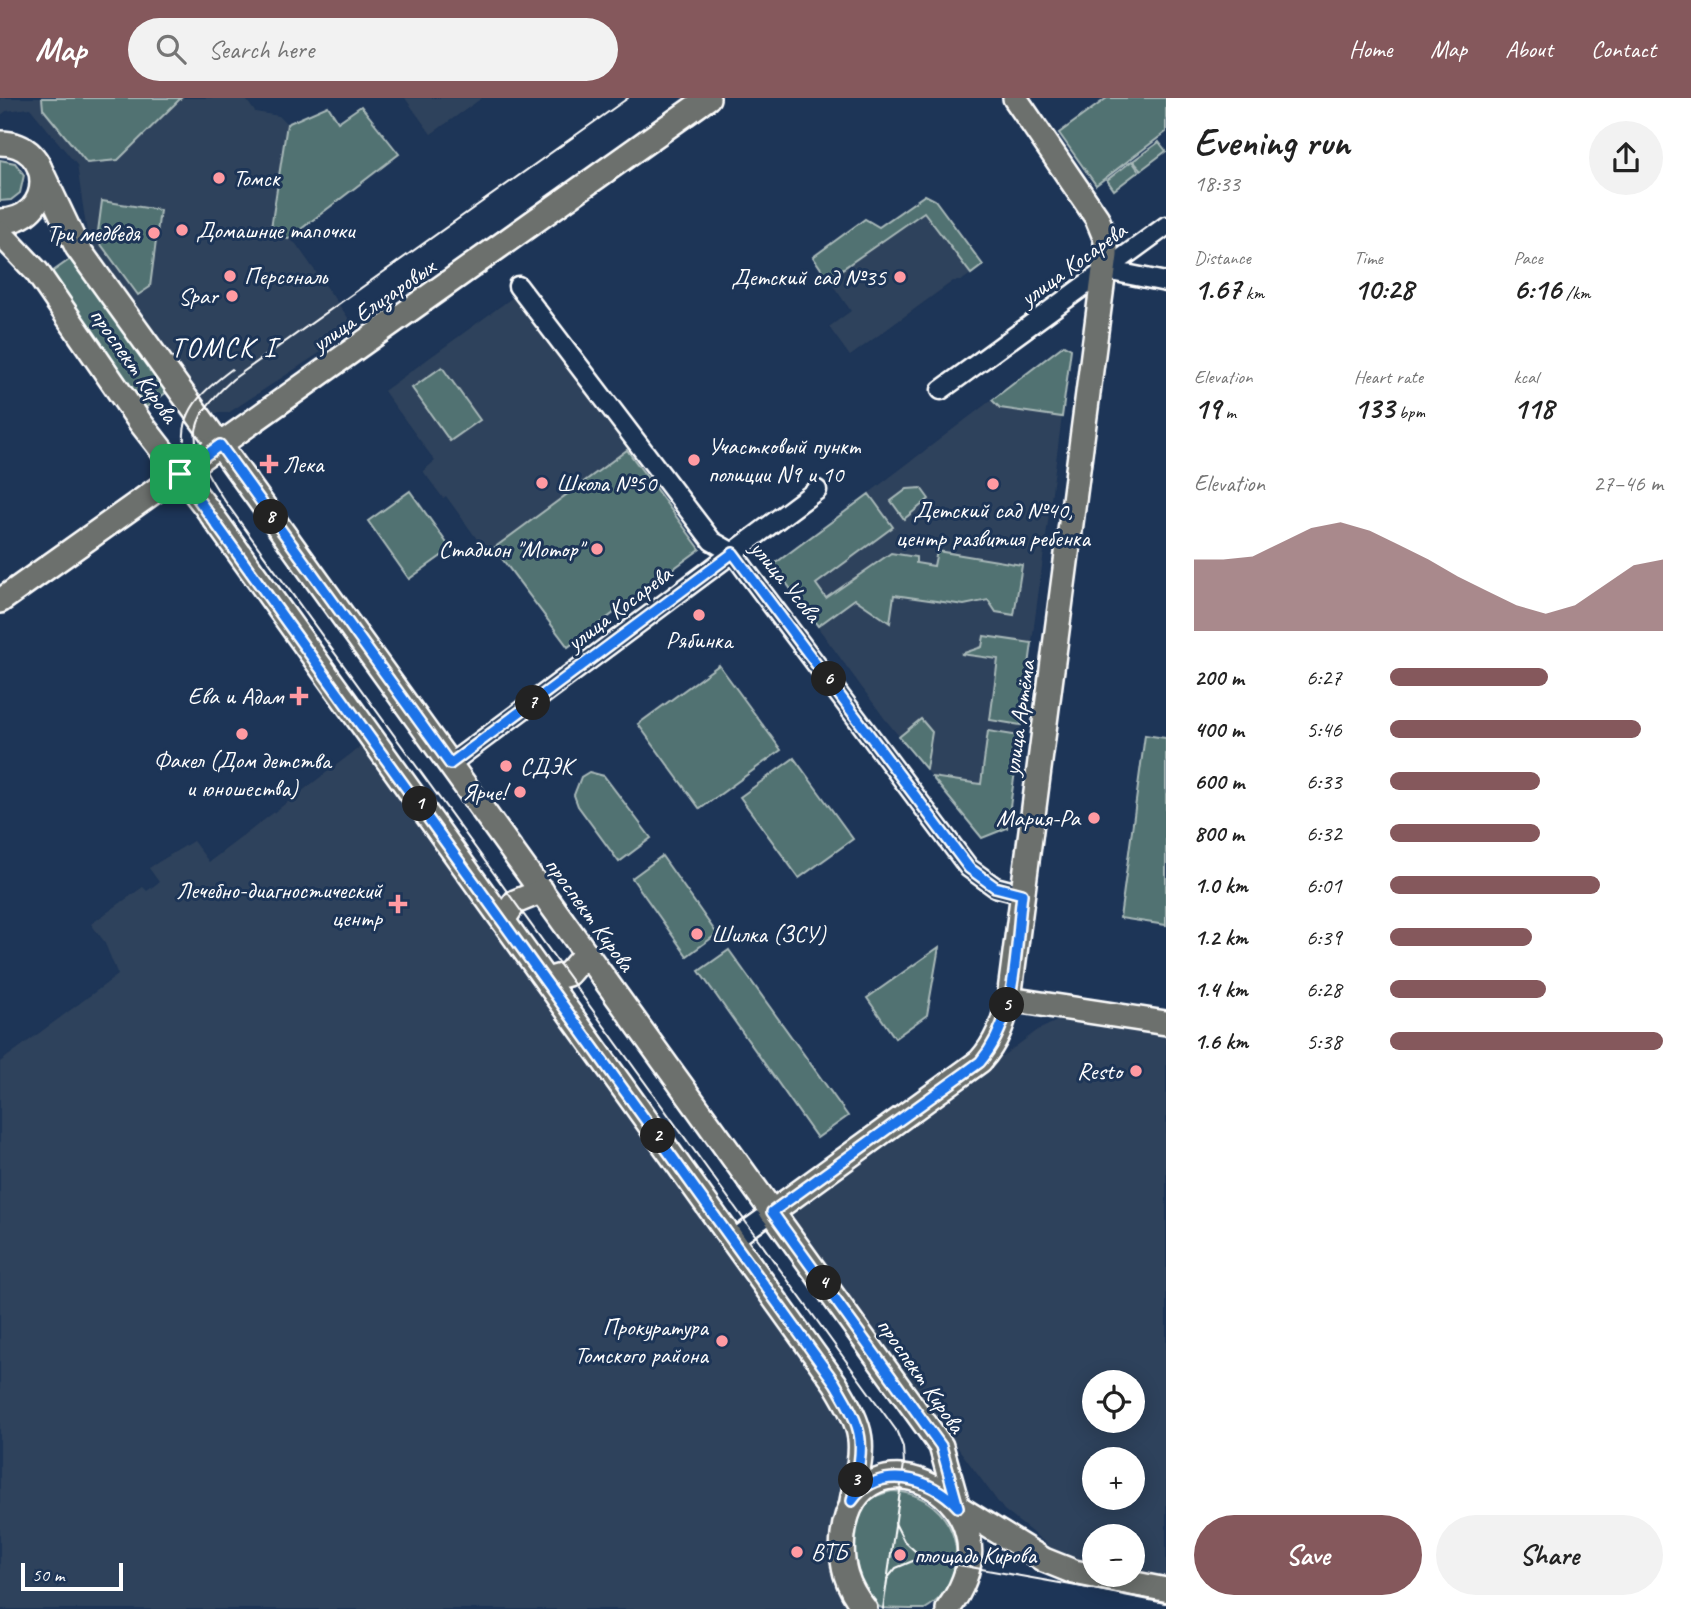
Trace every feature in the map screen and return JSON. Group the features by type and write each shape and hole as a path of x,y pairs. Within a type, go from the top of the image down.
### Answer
{"main road":[{"name":"улица Елизаровых","path":"0,601 708,98"},
{"name":"улица Артёма","path":"772,1212 980,1062 1002,1030 1009,999 1106,270 1105,240 1097,218 1015,98"},
{"path":"0,143 25,149 40,169 42,188 33,207 18,218 0,221"},
{"name":"проспект Кирова","path":"40,169 77,247 941,1446 958,1507"},
{"name":"проспект Кирова","path":"0,233 37,272 835,1383 859,1425 861,1450 852,1501"},
{"path":"503,920 522,897 541,891"},
{"path":"546,980 568,974 586,953"},
{"path":"1009,999 1166,1023"},
{"path":"865,1609 853,1594 842,1566 843,1533 852,1501 869,1483 895,1478 933,1486 958,1507 1044,1560 1074,1572 1166,1590"},
{"path":"948,1609 963,1582 968,1556 967,1534 958,1507"}],"street":[{"name":"улица Косарева","path":"941,390 1166,226"},
{"path":"1106,270 1166,282"},
{"name":"улица Усова","path":"517,286 712,541 733,553 969,868 995,887 1022,894"},
{"name":"улица Косарева","path":"450,764 817,490"},
{"name":"улица Артёма","path":"733,1240 772,1212"}],"shaded area":[{"path":"0,98 245,98 255,112 279,116 287,124 271,227 296,244 356,329 228,413 212,413 205,409 89,247 77,165 30,108 6,111 0,116"},
{"path":"405,98 482,98 431,134"},
{"path":"925,195 935,200 983,265 961,281 953,281 850,356 829,327 851,311 813,257 865,219 879,227"},
{"name":"Школа №50","path":"516,295 700,549 568,647 495,548 487,553 446,496 443,498 423,471 435,461 384,391"},
{"path":"1064,345 1071,349 1007,828 982,838 885,719 773,566"},
{"path":"364,744 825,1388 850,1439 832,1547 832,1569 850,1609 0,1609 0,1062 118,975 104,941 91,924 143,887 147,891 159,882 149,868 193,841 209,862"},
{"path":"1074,1017 1166,1031 1166,1582 1145,1578 1145,1524 1082,1524 1082,1561 1053,1549 1004,1510 786,1216 1038,1030"}],"green space":[{"path":"42,98 181,98 118,160 87,163 43,109"},
{"path":"1107,98 1166,98 1166,132 1096,185 1059,133"},
{"path":"328,106 338,122 361,106 399,154 288,239 271,228 287,124"},
{"path":"1159,142 1166,151 1141,170 1133,161"},
{"path":"0,160 15,163 24,175 20,193 11,200 0,201"},
{"path":"1132,161 1139,171 1114,190 1107,180"},
{"path":"925,195 935,200 983,265 971,274 924,212 828,279 813,257 865,219 879,227"},
{"path":"102,201 160,210 150,287 138,295 97,239"},
{"path":"72,258 167,392 145,408 49,274"},
{"path":"1064,345 1071,349 1062,417 1000,408 992,400"},
{"path":"442,367 480,420 450,441 412,388"},
{"name":"Стадион \"Мотор\"","path":"627,450 700,549 568,647 494,548"},
{"path":"921,488 929,499 904,519 891,501 907,489"},
{"path":"410,491 451,549 409,579 368,521"},
{"path":"869,494 893,527 816,584 826,598 891,553 916,557 916,563 934,566 937,551 1022,565 1014,615 996,612 988,600 964,605 894,595 890,623 855,599 818,626 773,565"},
{"path":"984,636 1032,643 1021,725 990,720 998,659 961,654 982,647"},
{"path":"719,665 781,750 700,809 638,724"},
{"path":"921,719 932,732 926,769 899,737"},
{"path":"988,731 1020,736 1007,828 982,838 932,777 981,784"},
{"path":"1145,735 1166,738 1166,925 1120,918"},
{"path":"794,758 853,839 799,878 740,797"},
{"path":"589,772 604,776 651,838 619,862 578,806 574,795 581,777"},
{"path":"662,856 717,934 687,956 632,878"},
{"path":"939,947 927,1015 895,1038 867,998"},
{"path":"729,950 848,1116 817,1138 699,971"},
{"path":"892,1491 915,1496 933,1506 946,1521 954,1539 956,1558 952,1577 942,1595 925,1609 882,1608 870,1601 856,1577 853,1546 858,1518 870,1500"}],"tram line":[{"path":"628,98 233,379 205,409 198,422 197,448 222,497 896,1430 903,1447 904,1464 883,1609"},
{"path":"184,440 187,418 198,399 232,369"},
{"path":"895,1523 904,1541 927,1562"},
{"path":"887,1579 896,1568 920,1558 1166,1602"}],"place":[{"name":"Томск","path":"219,178"},
{"name":"Домашние тапочки","path":"182,230"},
{"name":"Три медведя","path":"154,233"},
{"name":"Персональ","path":"230,276"},
{"name":"Детский сад №35","path":"900,277"},
{"name":"Spar","path":"232,296"},
{"name":"Участковый пункт полиции N9 и 10","path":"694,460"},
{"name":"Лека","path":"269,464"},
{"name":"Школа №50","path":"542,483"},
{"name":"Детский сад №40, центр развития ребенка","path":"993,484"},
{"name":"Стадион \"Мотор\"","path":"597,549"},
{"name":"Рябинка","path":"699,615"},
{"name":"Ева и Адам","path":"299,696"},
{"name":"Факел (Дом детства и юношества)","path":"242,734"},
{"name":"СДЭК","path":"506,766"},
{"name":"Ярче!","path":"520,792"},
{"name":"Мария-Ра","path":"1094,818"},
{"name":"Лечебно-диагностический центр","path":"398,904"},
{"name":"Шилка (ЗСУ)","path":"697,934"},
{"name":"Resto","path":"1136,1071"},
{"name":"Прокуратура Томского района","path":"722,1341"},
{"name":"ВТБ","path":"797,1552"},
{"name":"площадь Кирова","path":"900,1555"}],"district":[{"name":"ТОМСК I","path":"224,347"}],"route":[{"path":"220,445 450,764 733,553 969,868 995,887 1022,894 1009,999 1002,1030 994,1045 980,1062 772,1212 941,1446 951,1472 958,1507 933,1486 895,1478 869,1483 862,1487 852,1501 860,1462 861,1436 859,1425 835,1383 180,474 220,445"}]}
